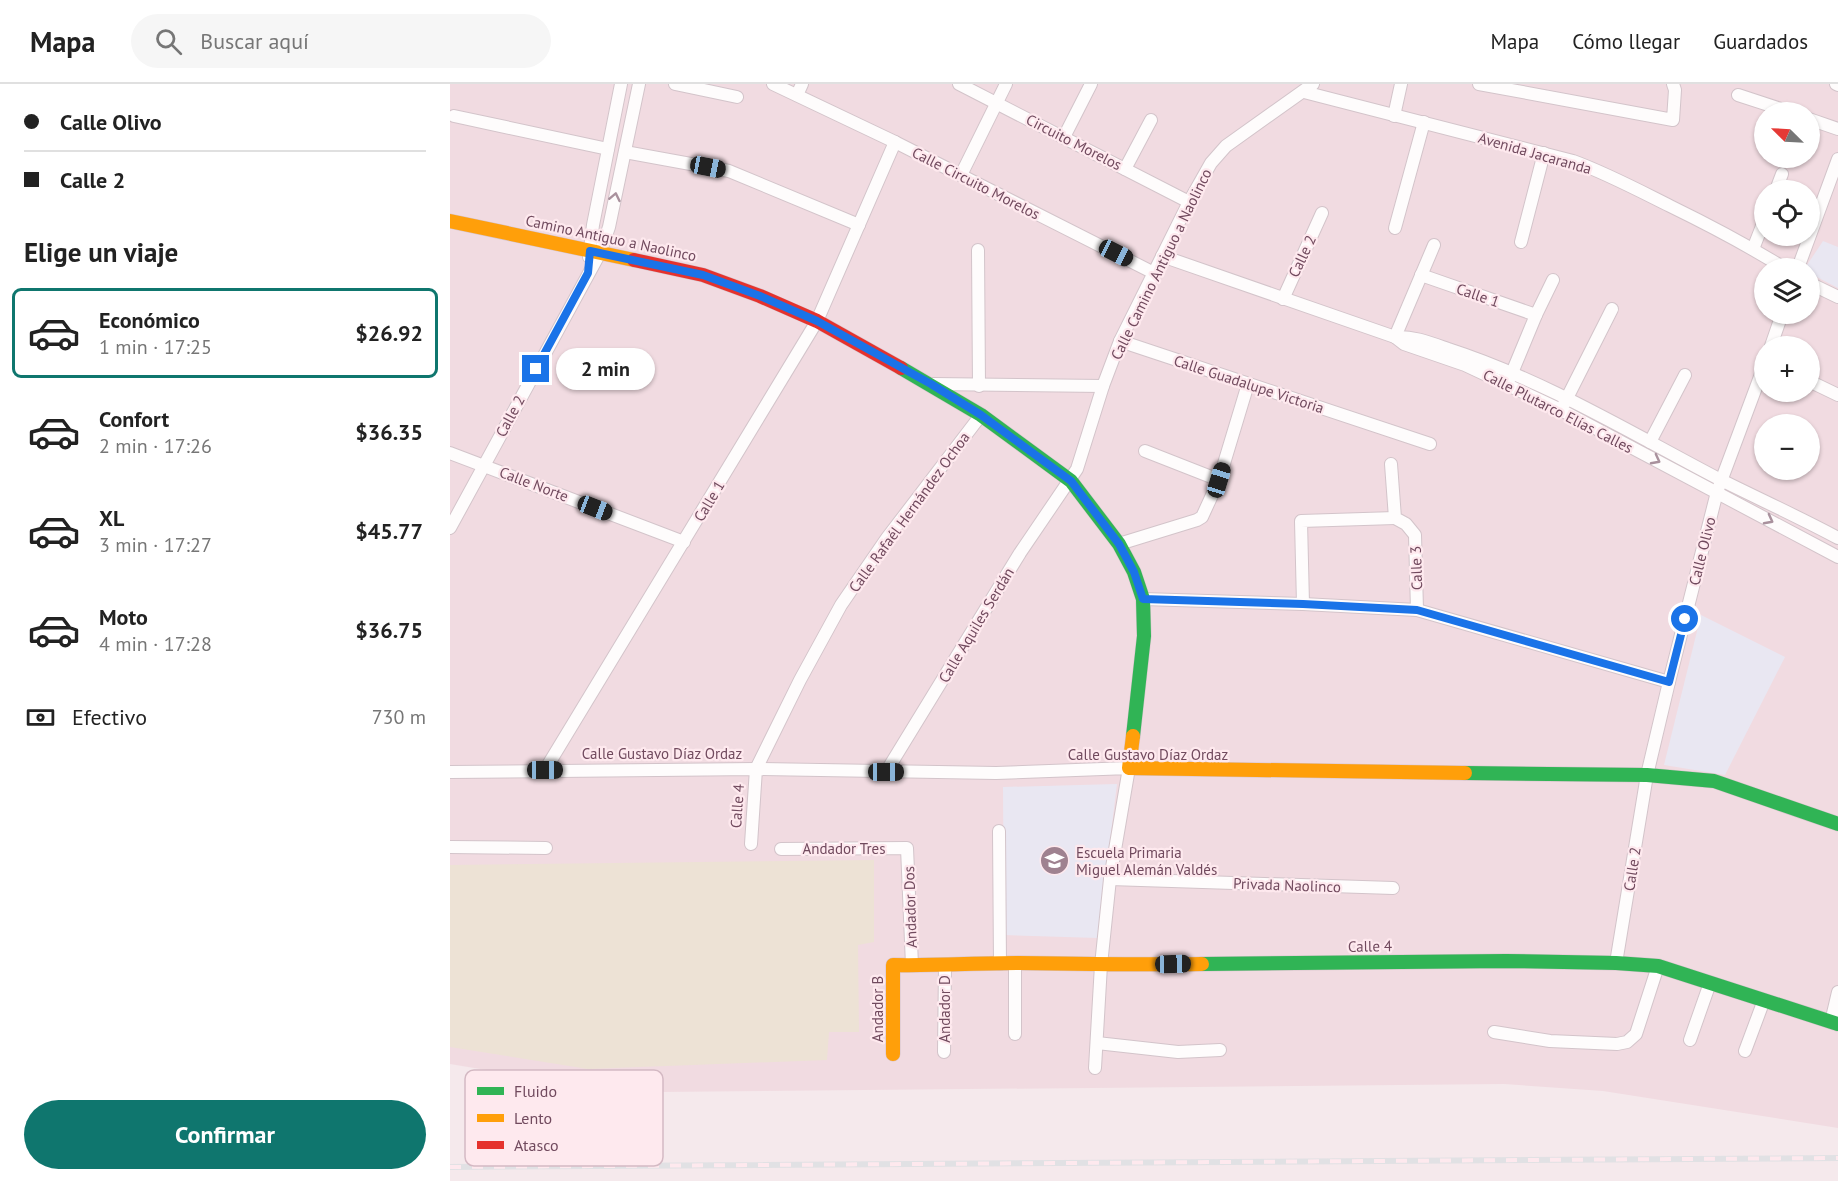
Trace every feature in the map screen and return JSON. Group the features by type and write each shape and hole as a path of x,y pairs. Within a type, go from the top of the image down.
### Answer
{"main road":[{"name":"Camino Antiguo a Naolinco","path":"450,221 703,275 760,296 817,321 931,384 981,415 1071,481 1119,544 1134,572 1143,599 1144,636 1129,768"},
{"name":"Calle Gustavo Díaz Ordaz","path":"1129,768 1647,775 1714,781 1838,824"},
{"name":"Calle 4","path":"893,965 1506,961 1616,963 1658,966 1835,1023"},
{"name":"Andador B","path":"893,965 894,1054"}],"street":[{"name":"Calle 2","path":"595,252 593,225 621,84"},
{"name":"Calle 2","path":"450,528 588,273 595,252 609,227 639,84"},
{"path":"675,84 737,98"},
{"name":"Calle Circuito Morelos","path":"773,84 800,89 895,142 1154,273"},
{"name":"Circuito Morelos","path":"959,84 1189,202"},
{"path":"961,175 1006,84"},
{"path":"1064,137 1091,84"},
{"path":"1394,116 1401,84"},
{"path":"1479,84 1673,120 1675,90 1673,84"},
{"name":"Avenida Jacaranda","path":"1308,88 1394,116 1544,153 1602,172 1768,258"},
{"name":"Calle Camino Antiguo a Naolinco","path":"1071,481 1082,459 1103,386 1120,340 1211,163 1226,146 1308,88"},
{"path":"1738,95 1759,102"},
{"path":"454,116 608,149"},
{"path":"1125,169 1151,120"},
{"path":"1395,228 1424,123"},
{"path":"1820,123 1838,129"},
{"name":"Calle 1","path":"545,770 817,321 895,142"},
{"path":"625,152 729,171 858,225"},
{"path":"1521,242 1544,153"},
{"path":"1803,258 1833,192 1838,159"},
{"path":"1780,180 1782,174"},
{"name":"Calle 2","path":"1282,299 1322,213"},
{"path":"1395,337 1434,245"},
{"path":"978,250 979,386"},
{"name":"Calle Plutarco Elías Calles","path":"1162,256 1395,337 1404,344 1567,398 1721,480 1834,536"},
{"name":"Calle 1","path":"1421,275 1536,315"},
{"path":"1510,379 1553,279"},
{"path":"1820,288 1838,297"},
{"path":"1561,410 1612,309"},
{"name":"Calle Guadalupe Victoria","path":"1120,340 1430,444"},
{"path":"1650,442 1684,375"},
{"name":"Calle Plutarco Elías Calles","path":"1510,379 1561,410 1838,556"},
{"path":"931,384 1103,386"},
{"path":"1119,544 1197,520 1206,512 1219,480 1248,384"},
{"path":"1820,386 1838,395"},
{"name":"Calle Olivo","path":"1647,775 1717,492 1754,393"},
{"name":"Calle Rafaél Hernández Ochoa","path":"756,770 800,680 841,605 887,538 981,415"},
{"path":"1145,451 1219,480"},
{"name":"Calle Norte","path":"450,453 684,542"},
{"path":"1303,604 1301,522 1395,518 1391,464"},
{"name":"Calle Aquiles Serdán","path":"886,772 1020,552 1071,481"},
{"name":"Calle 3","path":"1395,518 1406,524 1415,535 1417,610"},
{"path":"1823,548 1834,536"},
{"name":"Calle 3","path":"1143,599 1417,610 1669,682"},
{"name":"Calle Gustavo Díaz Ordaz","path":"450,772 756,770 996,773 1129,768"},
{"name":"Camino Antiguo a Naolinco","path":"1095,1068 1101,965 1110,879 1129,768"},
{"name":"Calle 4","path":"750,844 756,770"},
{"name":"Calle 2","path":"1616,963 1647,775"},
{"path":"999,831 1007,963 1015,1034"},
{"path":"450,847 546,848"},
{"name":"Andador Tres","path":"781,849 907,848"},
{"name":"Andador Dos","path":"907,848 912,965"},
{"name":"Privada Naolinco","path":"1110,879 1393,888"},
{"name":"Andador D","path":"945,966 945,1052"},
{"path":"1494,1032 1550,1041 1617,1044 1627,1042 1636,1034 1658,966"},
{"path":"1690,1040 1710,983"},
{"path":"1835,1023 1838,992"},
{"path":"1745,1051 1764,1000"},
{"path":"1097,1043 1178,1052 1220,1050"}],"shaded area":[{"path":"450,84 1838,84 1838,1128 1603,1091 1504,1084 663,1092 663,1070 486,1070 450,1064"},
{"path":"1823,241 1838,247 1838,288 1820,279 1820,258 1812,258"},
{"path":"1701,615 1785,657 1725,775 1664,765"},
{"name":"Escuela Primaria Miguel Alemán Valdés","path":"1117,784 1098,938 1004,935 1003,787"},
{"path":"874,860 874,942 858,945 859,1032 829,1032 827,1060 588,1069 450,1047 450,865"}],"railway":[{"path":"663,1166 1838,1158"},
{"path":"450,1167 604,1166"}],"traffic: fast":[{"path":"901,368 981,415 1071,481 1119,544 1134,572 1143,599 1144,636 1133,736"},
{"path":"1465,773 1647,775 1714,781 1838,824"},
{"path":"1202,964 1506,961 1658,966 1838,1024"}],"traffic: slow":[{"path":"450,221 634,260"},
{"path":"1133,736 1129,768 1465,773"},
{"path":"893,1054 893,965 1202,964"}],"traffic: jam":[{"path":"634,260 703,275 760,296 817,321 901,368"}],"place":[{"name":"Escuela Primaria Miguel Alemán Valdés","path":"1055,861"}],"route":[{"path":"536,369 588,273 590,251 703,275 760,296 817,321 931,384 1026,446 1071,481 1119,544 1134,572 1143,599 1417,610 1669,682 1685,619"}]}
